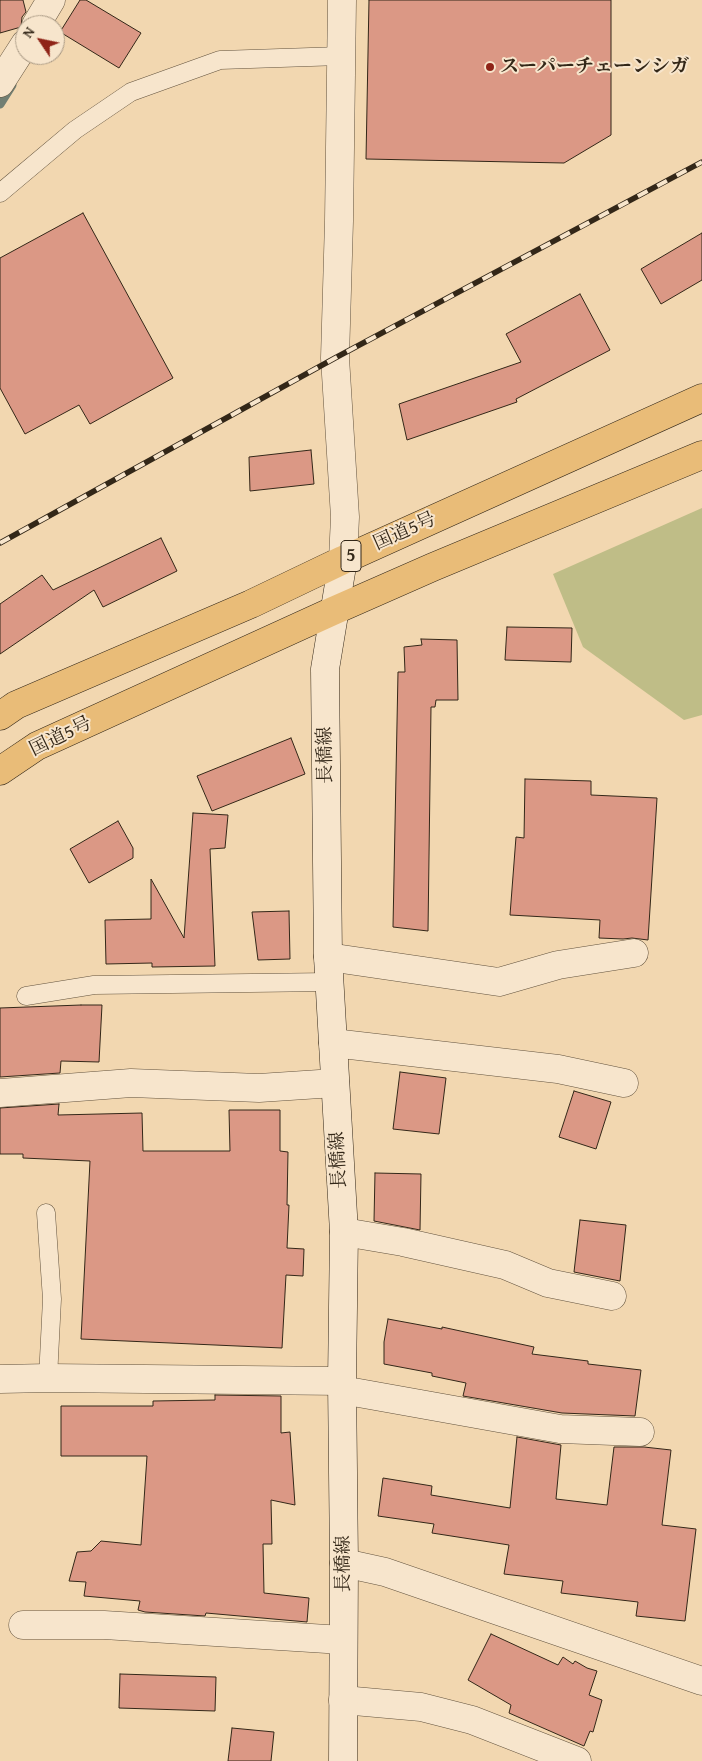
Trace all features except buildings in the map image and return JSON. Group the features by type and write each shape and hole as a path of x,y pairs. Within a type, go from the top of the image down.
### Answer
{"highway":[{"name":"国道5号","path":"0,716 16,706 251,604 343,560 702,398"},
{"name":"国道5号","path":"0,771 37,746 333,611 433,567 702,455"}],"street":[{"path":"42,15 51,0"},
{"name":"長橋線","path":"342,0 335,358 345,517 343,560 325,668 329,970 344,1232 342,1385 344,1563 343,1761"},
{"path":"0,83 15,60"},
{"path":"329,970 499,982 558,965 634,953"},
{"path":"333,1043 558,1069 624,1082"},
{"path":"0,1092 131,1083 259,1088 335,1082"},
{"path":"344,1232 403,1242 505,1266 548,1283 612,1296"},
{"path":"0,1379 48,1378 342,1385 560,1429 640,1432"},
{"path":"344,1563 386,1572 702,1681"},
{"path":"23,1624 104,1625 343,1640"},
{"path":"343,1700 421,1707 472,1720 576,1761"}],"lane":[{"path":"0,193 75,130 130,92 220,60 341,56"},
{"path":"26,996 94,985 329,970"},
{"path":"46,1213 52,1299 48,1378"}],"shaded area":[{"path":"702,508 702,715 684,720 583,647 553,574"}],"waterway":[{"path":"0,104 12,85"}],"railway":[{"path":"0,543 335,358 702,162"}],"place":[{"name":"スーパーチェーンシガ","path":"490,67"}]}
